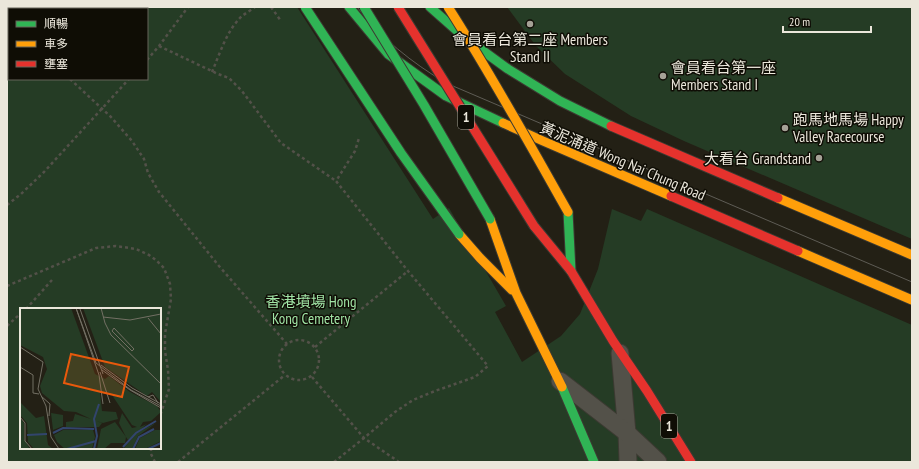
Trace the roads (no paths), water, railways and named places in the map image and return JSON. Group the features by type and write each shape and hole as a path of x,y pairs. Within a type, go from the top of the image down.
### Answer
{"main road":[{"path":"305,7 401,153 459,234 480,258 516,293"},
{"name":"黃泥涌道 Wong Nai Chung Road","path":"349,7 388,54 446,96 550,145 912,300"},
{"name":"1","path":"364,7 471,184 490,219 516,293 558,375 594,462"},
{"name":"1","path":"398,7 534,226 572,270 616,347 647,391 690,462"},
{"name":"黃泥涌道 Wong Nai Chung Road","path":"430,7 464,37 508,69 560,101 603,123 912,255"},
{"path":"448,7 505,99 568,212 572,270"}],"lane":[{"path":"616,347 628,462"},
{"path":"558,375 658,462"}],"tram line":[{"path":"357,7 387,40 421,67 446,83 912,282"}],"place":[{"name":"會員看台第二座 Members Stand II","path":"530,24"},
{"name":"會員看台第一座 Members Stand I","path":"663,76"},
{"name":"跑馬地馬場 Happy Valley Racecourse","path":"785,128"},
{"name":"大看台 Grandstand","path":"819,158"}],"park label":[{"name":"香港墳場 Hong Kong Cemetery","path":"311,310"}]}
